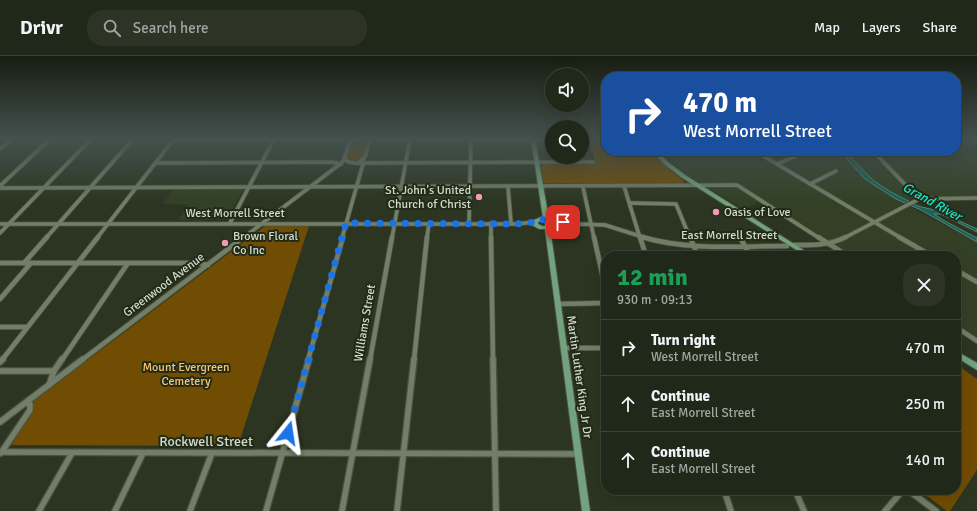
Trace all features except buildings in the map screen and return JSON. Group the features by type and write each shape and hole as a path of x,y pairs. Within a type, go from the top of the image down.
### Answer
{"main road":[{"path":"664,160 674,170 698,186 803,251"},
{"name":"Martin Luther King Jr Dr","path":"537,162 547,224 586,511"},
{"path":"698,186 795,251"},
{"name":"Martin Luther King Jr Dr","path":"543,203 537,224 544,232 550,246"},
{"path":"537,224 547,224"},
{"path":"537,224 547,224"},
{"path":"787,246 794,245"},
{"path":"961,352 977,362"},
{"path":"961,357 977,367"}],"street":[{"path":"0,187 28,160"},
{"path":"0,233 71,160"},
{"path":"24,263 114,160"},
{"path":"0,362 158,160"},
{"path":"340,164 343,160"},
{"path":"771,160 924,251"},
{"path":"777,164 786,160"},
{"path":"882,160 919,199"},
{"path":"156,163 333,162 340,164 363,161 593,162"},
{"path":"266,511 363,161"},
{"path":"230,223 261,162"},
{"name":"Williams Street","path":"342,511 405,162"},
{"path":"471,162 469,223 537,224"},
{"name":"Greenwood Avenue","path":"0,422 340,164"},
{"path":"810,184 836,172"},
{"path":"624,186 644,251"},
{"path":"0,187 310,188 739,186 840,251"},
{"path":"508,187 511,223"},
{"path":"583,187 601,268"},
{"path":"794,245 829,244 919,199 977,198"},
{"path":"630,203 676,204 696,251"},
{"path":"397,511 428,223"},
{"name":"West Morrell Street","path":"0,224 469,223"},
{"path":"491,223 496,511"},
{"name":"East Morrell Street","path":"547,224 591,224 610,226 669,244 694,246 787,246"},
{"path":"739,234 748,251"},
{"path":"0,263 128,263 208,265"},
{"path":"0,299 31,263"},
{"path":"49,385 54,371 128,263"},
{"path":"961,273 977,282"},
{"path":"558,304 601,303"},
{"path":"0,327 27,327"},
{"path":"961,330 977,341"},
{"path":"564,348 601,348"},
{"path":"0,371 54,371"},
{"path":"1,454 30,410 30,404 26,403"},
{"path":"39,511 72,453"},
{"path":"115,511 142,453"},
{"path":"190,511 212,453"},
{"name":"Rockwell Street","path":"1,454 579,454"},
{"path":"726,495 731,511"},
{"path":"797,495 804,511"},
{"path":"885,511 899,495"},
{"path":"915,495 936,511"}],"shaded area":[{"path":"671,160 977,160 977,199 913,198 903,203 977,242 977,342 961,331 961,251 837,251 761,201 743,209 684,173"},
{"path":"173,190 243,190 227,219 178,220 188,205 163,204"}],"green space":[{"path":"345,160 361,160 357,162"},
{"path":"595,160 659,160 684,181 683,183 543,183 541,163 589,164 589,162 595,162"},
{"name":"Mount Evergreen Cemetery","path":"265,226 309,226 238,446 10,445 34,408 32,402"},
{"path":"961,368 977,379 977,470 961,494"},
{"path":"926,495 961,495 950,511 947,511"}],"water":[{"name":"Grand River","path":"848,160 853,160 874,181 891,192 918,206 946,211 955,219 977,229 977,232 941,214 934,214 977,238 977,242 921,210 896,199 864,178"}],"place":[{"name":"St. John's United Church of Christ","path":"479,197"},
{"name":"Oasis of Love","path":"716,212"},
{"name":"Brown Floral Co Inc","path":"225,243"}],"route":[{"path":"288,433 346,223 516,224 535,222 541,219 551,223 563,222"}]}
